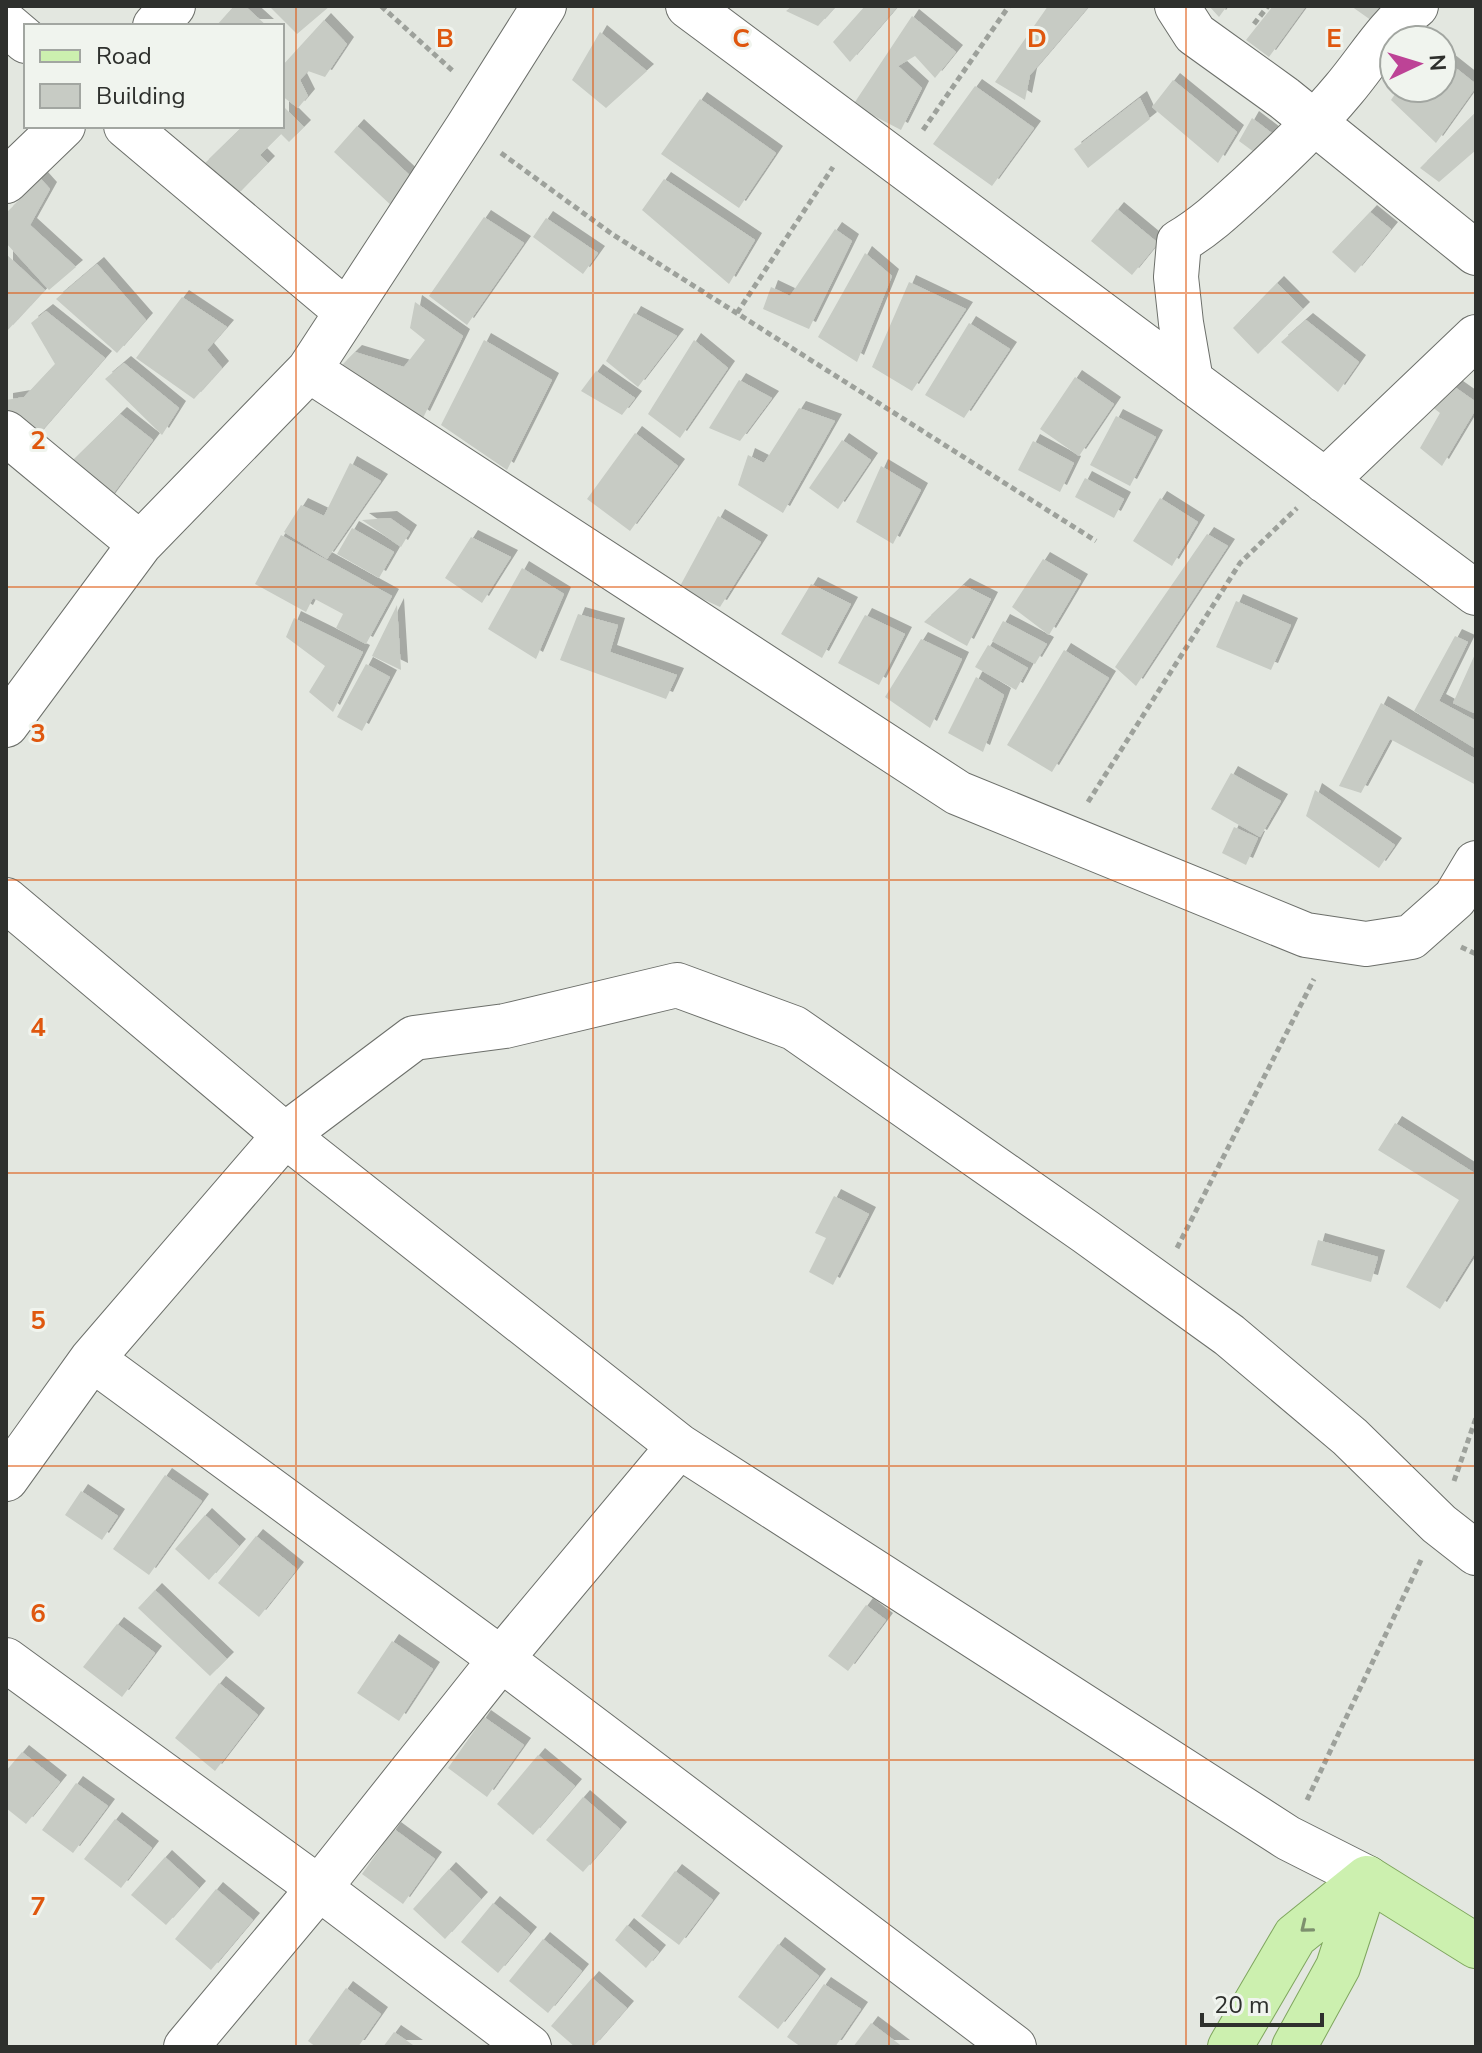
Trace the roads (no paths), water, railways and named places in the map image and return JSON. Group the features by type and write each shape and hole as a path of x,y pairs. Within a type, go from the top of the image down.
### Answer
{"main road":[{"path":"1367,1878 1476,1946"},
{"path":"1230,2047 1295,1936 1367,1878"},
{"path":"1294,2047 1338,1967 1367,1878"}],"street":[{"path":"157,24 173,6"},
{"path":"6,725 140,544 309,370 544,6"},
{"path":"688,6 1476,593"},
{"path":"1177,6 1195,34 1316,123 1476,253"},
{"path":"1191,381 1176,277 1179,242 1224,211 1316,123 1376,48 1416,6"},
{"path":"6,24 24,39"},
{"path":"6,181 61,128"},
{"path":"128,128 347,312"},
{"path":"1325,481 1476,337"},
{"path":"309,370 958,793 1306,935 1366,944 1411,937 1455,898 1476,863"},
{"path":"6,433 140,544"},
{"path":"6,900 285,1135 679,1446 1288,1838 1367,1878"},
{"path":"6,1479 92,1359 285,1135 414,1038 505,1026 677,985 794,1028 1159,1284 1229,1335 1350,1437 1439,1524 1476,1553"},
{"path":"92,1359 501,1659 1014,2047"},
{"path":"186,2047 319,1888 501,1659 679,1446"},
{"path":"6,1660 319,1888 529,2047"}]}
